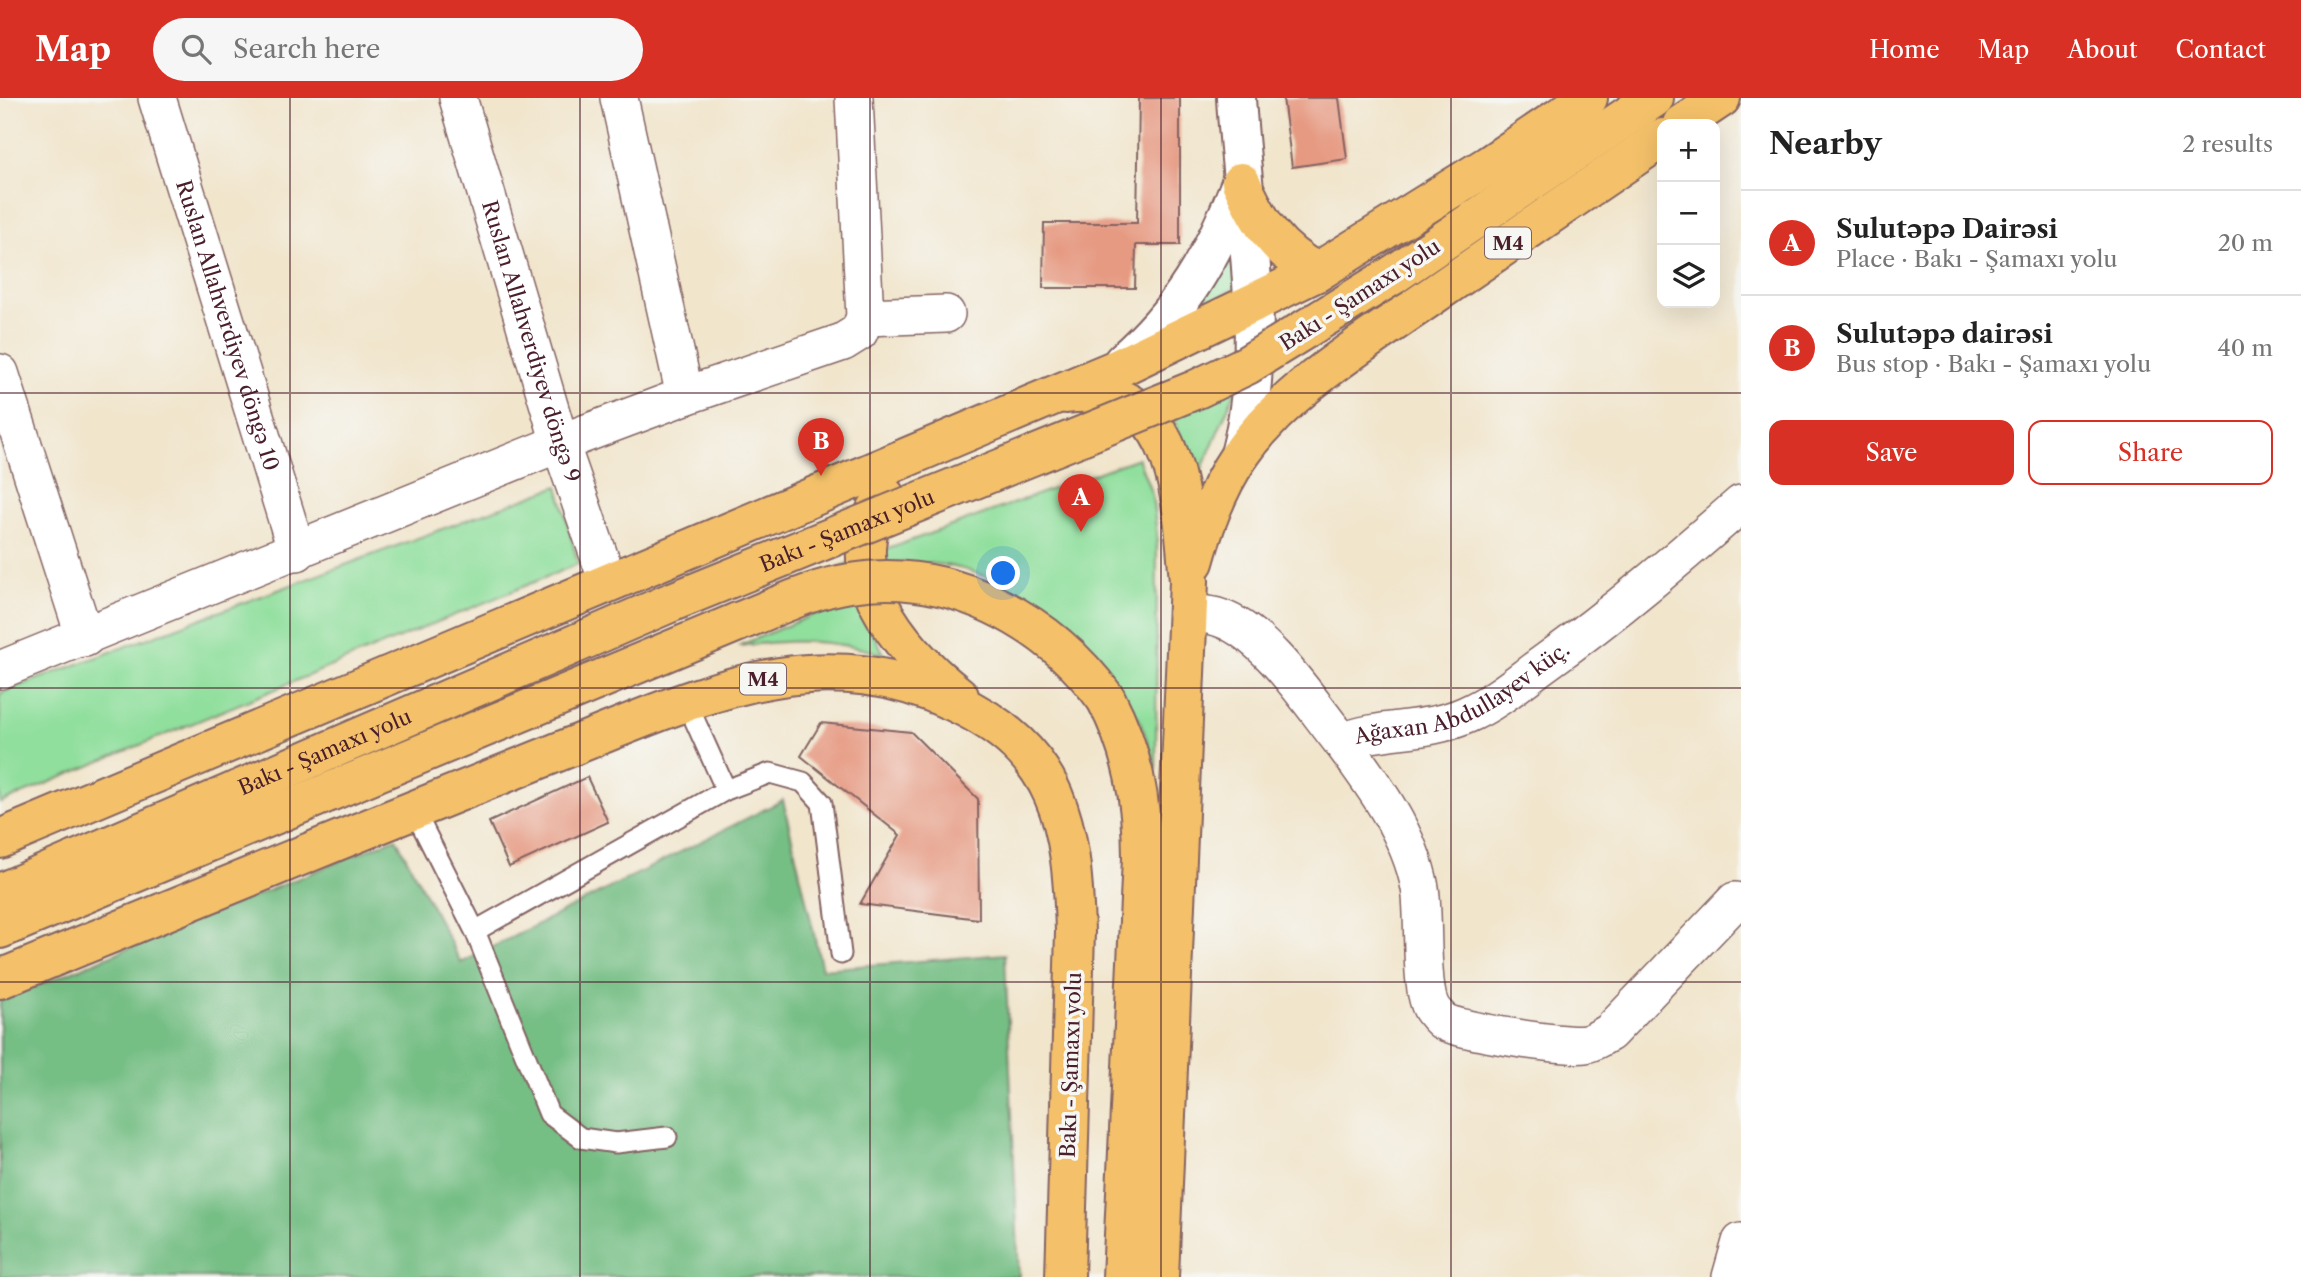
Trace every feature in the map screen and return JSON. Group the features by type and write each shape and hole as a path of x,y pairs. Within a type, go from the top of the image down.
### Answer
{"highway":[{"name":"Bakı - Şamaxı yolu","path":"0,839 1114,370 1317,272 1489,165 1588,98"},
{"name":"Bakı - Şamaxı yolu","path":"0,893 672,602 1114,425 1247,365 1404,268 1654,98"},
{"path":"1690,119 1721,98"},
{"name":"Bakı - Şamaxı yolu","path":"1188,597 1208,518 1240,455 1285,406 1354,350 1657,141"},
{"path":"1241,182 1254,212 1278,246 1317,272 1287,304 1286,319 1291,334 1299,344 1324,355 1354,350"},
{"path":"1057,396 1102,393 1130,405 1154,425 1170,456 1179,484 1188,597 1159,1277"},
{"path":"947,442 919,461 883,499 870,526 866,560 872,591 886,619 906,647 936,678 985,716"},
{"path":"0,929 810,593 849,583 892,580 963,591 1026,623 1088,674 1106,699 1122,729 1134,767 1142,814 1142,858 1122,1277"},
{"name":"Bakı - Şamaxı yolu","path":"0,979 414,810 734,684 789,673 832,671 902,683 940,695 985,716 1014,738 1038,765 1056,800 1073,877 1075,932 1065,1277"},
{"path":"1163,1188 1189,1277"}],"street":[{"name":"Ruslan Allahverdiyev döngə 10","path":"157,98 298,552"},
{"name":"Ruslan Allahverdiyev döngə 9","path":"458,98 560,443 608,582"},
{"path":"619,98 685,396"},
{"path":"0,670 298,552 560,443 685,396 844,342 859,331 865,317 854,98"},
{"path":"1236,98 1241,182 1254,304 1254,378 1250,417 1240,455"},
{"path":"1114,370 1148,340 1187,294 1219,236 1241,182"},
{"path":"865,317 946,314"},
{"path":"0,373 85,638"},
{"name":"Ağaxan Abdullayev küç.","path":"1188,597 1241,628 1269,653 1342,742 1388,729 1437,726 1468,715 1622,608 1741,504"},
{"path":"1342,742 1374,784 1398,829 1419,884 1424,923 1426,995 1432,1009 1443,1021 1458,1027 1539,1040 1586,1044 1609,1033 1735,901"},
{"path":"1731,1277 1741,1242"}],"lane":[{"path":"686,701 726,790"},
{"path":"475,931 726,790 770,774 803,782 822,803 841,954"},
{"path":"414,810 475,931 550,1114 581,1138 617,1143 667,1137"}],"green space":[{"path":"1234,229 1239,286 1187,314"},
{"path":"1236,389 1196,483 1172,414"},
{"path":"1138,458 1152,495 1157,534 1156,771 1140,721 1121,691 1081,643 1033,603 1006,586 950,566 908,562 838,567"},
{"path":"558,486 578,564 0,803 0,693"},
{"path":"858,606 884,654 845,645 811,642 738,646 815,614"},
{"path":"783,800 822,969 1005,954 1019,1277 0,1277 0,1001 396,838 461,963"}],"building":[{"path":"1139,98 1180,98 1180,245 1136,245 1135,288 1043,288 1044,223 1137,223"},
{"path":"1283,98 1339,98 1347,159 1292,167"},
{"path":"821,723 911,732 978,799 979,919 860,904 900,835 801,756"},
{"path":"587,777 608,822 509,867 489,822"}],"place":[{"name":"Sulutəpə dairəsi","path":"821,476"},
{"name":"Sulutəpə Dairəsi","path":"1081,532"}]}
